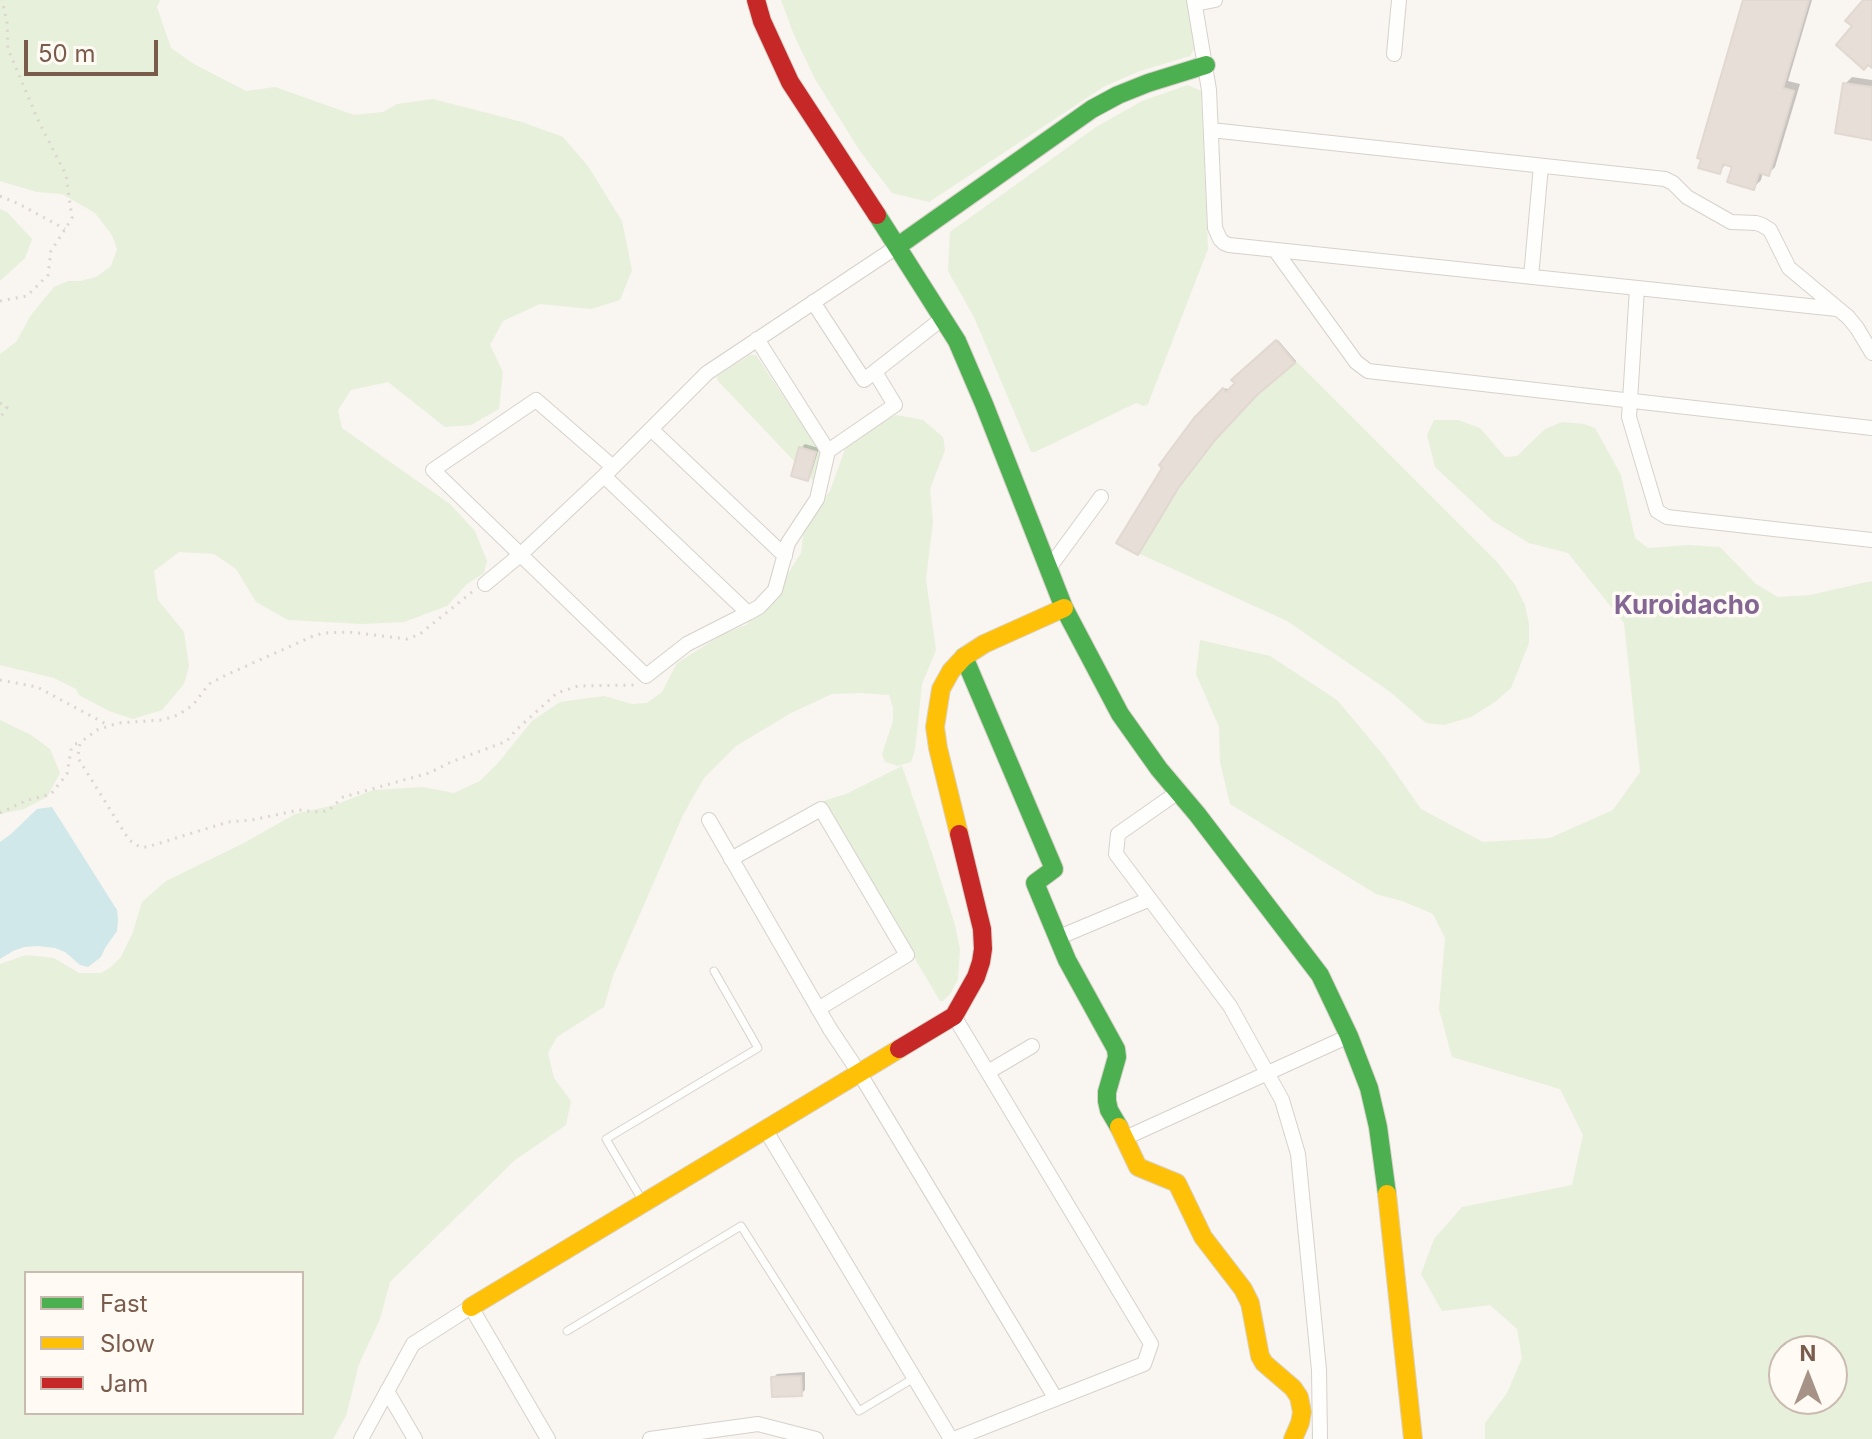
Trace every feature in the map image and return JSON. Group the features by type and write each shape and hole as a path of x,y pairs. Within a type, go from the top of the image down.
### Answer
{"street":[{"path":"756,0 762,21 790,82 957,341 1064,608 1120,714 1159,769 1320,975 1349,1036 1369,1088 1378,1127 1413,1439"},
{"path":"1215,0 1194,2 1209,90 1217,234 1229,245 1837,309"},
{"path":"1394,54 1399,0"},
{"path":"485,584 609,472 707,373 898,246 1092,109 1148,83 1206,65"},
{"path":"1211,130 1665,179 1687,197 1731,222 1762,225 1770,230 1789,268 1848,317 1872,353"},
{"path":"1531,277 1541,166"},
{"path":"1275,250 1356,362 1368,371 1872,428"},
{"path":"1637,288 1629,417 1654,505 1661,514 1872,540"},
{"path":"813,302 864,380 943,318"},
{"path":"757,339 828,451"},
{"path":"748,613 536,400 433,470 646,676 687,644 748,613 759,607 775,590 788,543 817,499 828,451 895,405 875,372"},
{"path":"652,430 785,556"},
{"path":"1049,568 1101,497"},
{"path":"361,1439 413,1344 954,1016 981,962 982,929 942,774 935,727 941,689 964,657 984,644 1064,608"},
{"path":"964,657 1054,869 1035,883 1067,960 1116,1049 1107,1101 1109,1110 1138,1167 1177,1183 1203,1237 1243,1289 1250,1303 1260,1356 1299,1397 1302,1412 1293,1439"},
{"path":"1178,792 1118,834 1116,854 1230,1006 1282,1100 1298,1154 1319,1370 1320,1439"},
{"path":"731,859 821,809 907,955 818,1009"},
{"path":"709,820 818,1009 1056,1399"},
{"path":"1057,938 1150,899"},
{"path":"765,1129 952,1439 1144,1364 1151,1344 954,1016"},
{"path":"1125,1138 1349,1036"},
{"path":"988,1072 1032,1046"},
{"path":"471,1307 548,1439"},
{"path":"387,1391 415,1439"},
{"path":"650,1439 758,1424 816,1439"}],"lane":[{"path":"644,1202 606,1139 758,1048 714,971"},
{"path":"567,1331 741,1226 859,1411 914,1378"}],"path":[{"path":"0,301 27,296 48,275 51,251 72,218 66,175 38,120 8,49 2,0"},
{"path":"0,196 65,229"},
{"path":"0,403 7,407 0,418"},
{"path":"0,813 25,801 51,794 67,774 75,744 97,730 108,725 162,720 178,715 193,705 209,684 216,680 323,633 349,632 407,639 420,634 485,584"},
{"path":"81,742 77,753 81,765 129,840 140,847 147,847 228,822 299,810 328,811 343,797 429,773 507,741 557,693 578,686 634,685 646,676"},
{"path":"0,680 37,687 108,725"}],"green space":[{"path":"0,0 160,0 157,7 171,48 194,64 246,91 275,87 354,115 383,112 397,104 433,99 522,122 563,137 588,166 622,221 632,270 620,300 591,309 540,304 503,321 490,345 503,372 499,409 471,425 445,427 388,382 351,390 338,410 342,428 450,504 475,531 487,561 484,573 467,584 447,606 404,622 362,624 288,620 256,602 236,569 214,554 179,552 154,571 158,600 184,632 189,666 184,684 162,710 133,719 109,711 54,678 0,665 0,354 16,342 31,315 54,287 68,281 96,277 111,266 117,249 112,235 95,213 62,194 37,192 0,181"},
{"path":"781,0 1187,0 1197,45 1190,56 1140,71 1105,86 929,202 892,193 860,151 815,79"},
{"path":"1188,85 1201,91 1208,249 1148,404 1136,403 1031,452 974,317 948,271 950,232 1096,127 1142,101"},
{"path":"0,209 7,212 32,239 25,258 0,281"},
{"path":"750,355 756,355 821,453 813,481 718,381 720,374"},
{"path":"1295,360 1498,563 1515,585 1525,605 1529,643 1511,688 1471,717 1444,725 1426,723 1389,691 1287,621 1138,553 1159,514 1224,426"},
{"path":"896,415 923,420 943,437 945,450 930,489 933,522 926,579 936,650 922,684 911,762 898,766 885,762 882,754 893,721 889,695 832,694 791,713 736,746 704,778 683,815 613,976 604,1007 557,1037 548,1053 554,1078 571,1101 566,1125 515,1160 390,1282 380,1319 359,1364 346,1416 333,1439 0,1439 0,964 26,955 54,958 79,973 101,973 121,957 142,902 166,881 295,814 335,805 373,790 423,787 454,793 480,781 532,721 560,702 604,696 632,704 647,703 662,692 677,663 723,634 746,625 768,605 801,553 803,535 811,517 830,491 845,449 862,432"},
{"path":"1434,420 1458,420 1480,428 1505,457 1517,456 1545,429 1562,422 1584,424 1595,428 1621,475 1635,538 1648,548 1689,545 1720,547 1756,584 1778,597 1810,595 1872,581 1872,1439 1485,1439 1485,1423 1507,1393 1522,1358 1517,1329 1490,1305 1442,1311 1421,1274 1434,1239 1462,1207 1572,1185 1583,1135 1560,1089 1452,1057 1439,1009 1445,938 1433,914 1376,894 1230,804 1220,762 1219,727 1196,674 1200,640 1270,656 1337,700 1384,756 1421,809 1483,842 1550,838 1613,810 1640,772 1624,623 1568,553 1529,543 1493,521 1435,467 1427,435"},
{"path":"0,720 31,735 50,749 60,773 47,797 24,809 0,814"},
{"path":"902,766 955,925 960,949 958,979 943,1001 940,1001 823,804 823,801 846,794"}],"water":[{"path":"52,807 117,910 117,931 101,957 88,967 80,965 65,952 38,946 24,947 0,959 0,842 37,809"}],"building":[{"path":"1743,0 1809,0 1783,88 1794,91 1769,176 1759,173 1754,190 1727,182 1732,167 1723,164 1720,174 1698,168 1701,159 1697,158"},
{"path":"1863,0 1872,0 1872,68 1868,65 1864,70 1836,45 1852,26 1845,21"},
{"path":"1843,83 1872,87 1872,140 1835,133"},
{"path":"1276,340 1295,363 1257,395 1216,439 1179,487 1138,555 1116,543 1162,468 1159,465 1194,418 1223,388 1226,392 1235,383 1231,380"},
{"path":"799,447 816,452 808,481 791,476"},
{"path":"801,1376 802,1396 772,1397 771,1377"}],"traffic: fast":[{"path":"898,246 1092,109 1148,83 1206,65"},
{"path":"877,215 957,341 1064,608 1120,714 1159,769 1320,975 1369,1088 1387,1194"},
{"path":"964,657 1054,869 1035,883 1067,960 1116,1049 1107,1101 1119,1127"}],"traffic: slow":[{"path":"959,834 935,727 941,689 964,657 984,644 1064,608"},
{"path":"471,1307 899,1049"},
{"path":"1119,1127 1138,1167 1177,1183 1203,1237 1243,1289 1250,1303 1260,1356 1299,1397 1302,1412 1293,1439"},
{"path":"1387,1194 1413,1439"}],"traffic: jam":[{"path":"756,0 762,21 790,82 877,215"},
{"path":"899,1049 954,1016 981,962 982,929 959,834"}],"district":[{"name":"Kuroidacho","path":"1687,606"}]}
